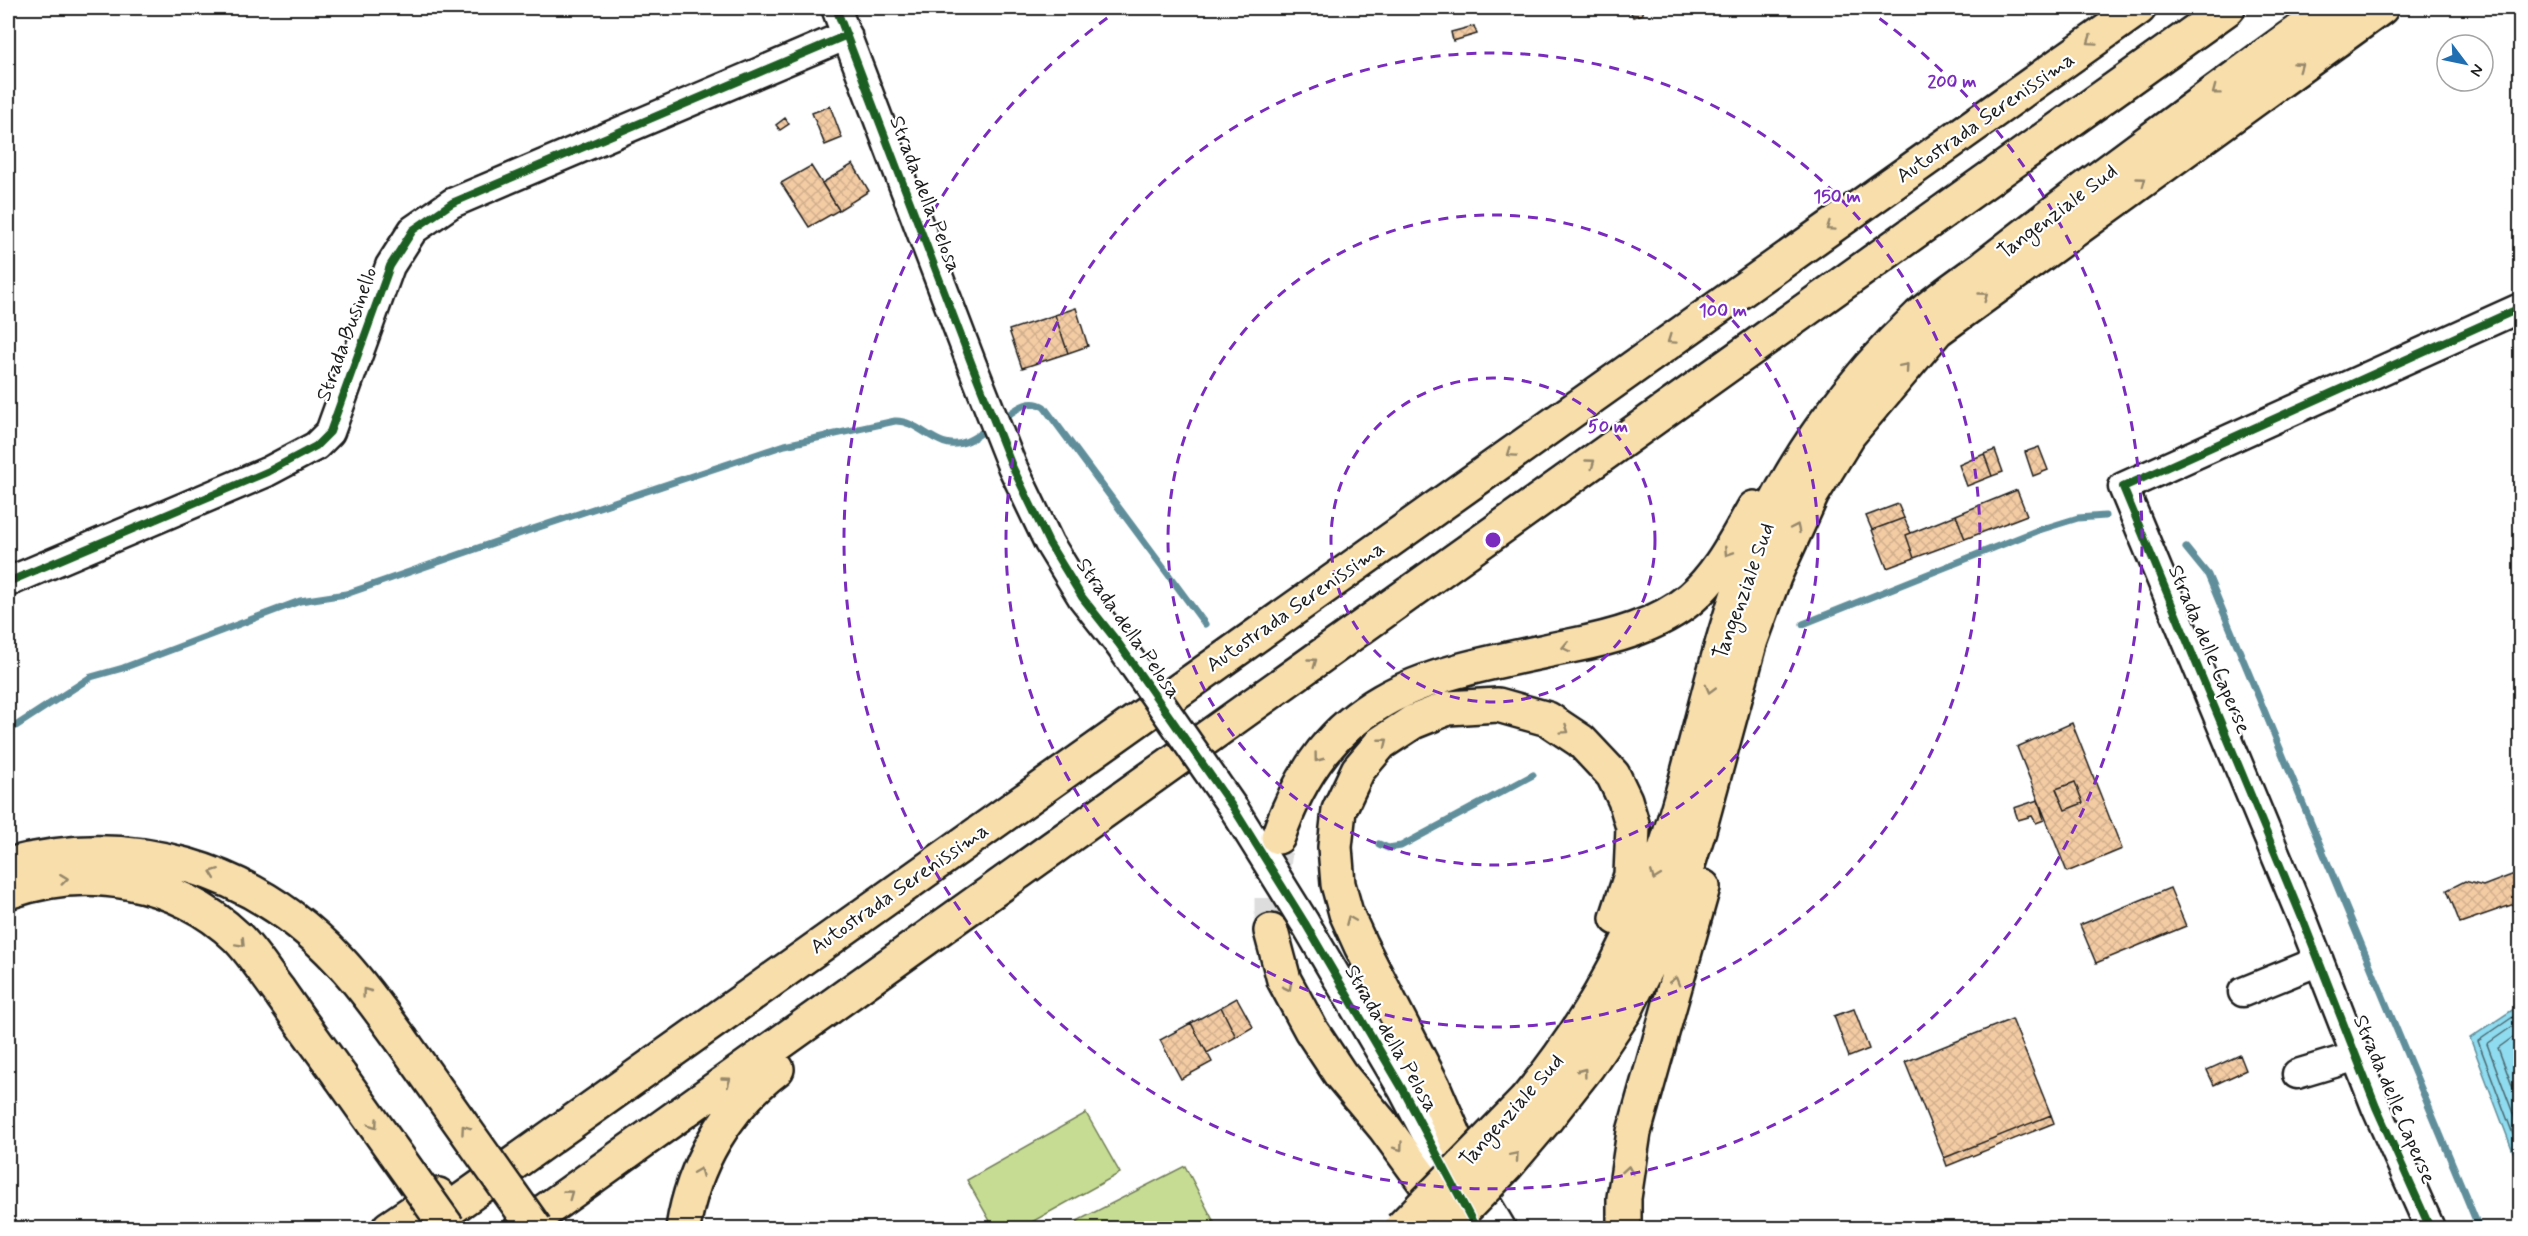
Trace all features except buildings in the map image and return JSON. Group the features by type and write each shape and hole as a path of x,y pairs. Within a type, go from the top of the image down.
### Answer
{"highway":[{"name":"Autostrada Serenissima","path":"423,1228 2139,8"},
{"path":"521,1228 2228,8"},
{"name":"Tangenziale Sud","path":"1446,1228 1507,1165 1560,1058 1593,1008 1618,964 1656,873 1681,796 1726,629 1757,544 1775,507 1812,443 1850,391 1921,315 2092,183 2332,8"},
{"name":"Tangenziale Sud","path":"1401,1228 1588,1066 1626,1011 1672,915 1699,830 1751,640 1774,577 1812,494 1849,434 1937,330 2376,12"},
{"path":"1278,837 1290,804 1318,757 1343,729 1368,708 1407,687 1449,673 1613,638 1656,620 1691,598 1719,567 1805,422 1843,376 1880,342 1921,315"},
{"path":"1624,1228 1624,1198 1634,1132 1654,1053 1731,789 1744,712 1751,640"},
{"path":"683,1228 692,1191 708,1152 730,1114 759,1083 1281,685"},
{"path":"1474,1181 1437,1094 1346,913 1338,884 1335,848 1339,810 1358,770 1380,743 1413,722 1448,708 1498,705 1548,719 1581,741 1613,775 1633,827 1630,876 1611,936 1591,981 1570,1016 1562,1039 1560,1058"},
{"path":"389,1228 1134,721"},
{"path":"8,865 53,854 108,852 166,859 224,877 274,906 325,946 357,981 535,1228"},
{"path":"8,892 42,882 80,877 99,878 147,886 197,907 221,923 250,953 448,1228"},
{"path":"1271,931 1284,980 1311,1030 1340,1074 1385,1128 1459,1228"}],"street":[{"name":"Strada della Pelosa","path":"836,8 1012,466 1049,543 1083,597 1119,644 1234,809 1305,923 1403,1090 1476,1228"},
{"name":"Strada Businello","path":"8,582 267,472 316,446 330,432 390,266 413,230 452,203 847,35"},
{"name":"Strada delle Caperse","path":"2430,1228 2123,487 2520,308"},
{"path":"2243,992 2319,961"},
{"path":"2297,1074 2357,1056"},
{"name":"Strada della Pelosa","path":"1403,1090 1474,1181"},
{"name":"Tangenziale Sud","path":"1474,1181 1501,1228"}],"green space":[{"path":"1086,1113 1120,1173 1021,1228 994,1228 967,1180"},
{"path":"1185,1166 1217,1228 1081,1228 1077,1221"}],"water":[{"path":"2520,1005 2520,1170 2470,1038"}],"waterway":[{"path":"1002,419 1027,404 1038,404 1044,407 1205,624"},
{"path":"8,731 91,677 123,668 300,601 346,594 785,445 895,421 913,425 938,440 955,444 972,439 990,427"},
{"path":"1803,624 2036,531 2078,518 2105,516"},
{"path":"2186,548 2208,575 2479,1228"},
{"path":"1379,844 1388,848 1401,846 1533,775"}],"tunnel":[{"path":"1271,931 1271,888 1276,851"}],"cycle path":[{"path":"836,8 1012,466 1049,543 1082,597 1119,644 1234,809 1305,923 1403,1090 1476,1228"},
{"path":"8,582 267,472 316,446 330,432 390,266 413,230 452,203 847,35"},
{"path":"2430,1228 2376,1107 2304,923 2123,487 2520,308"}]}
